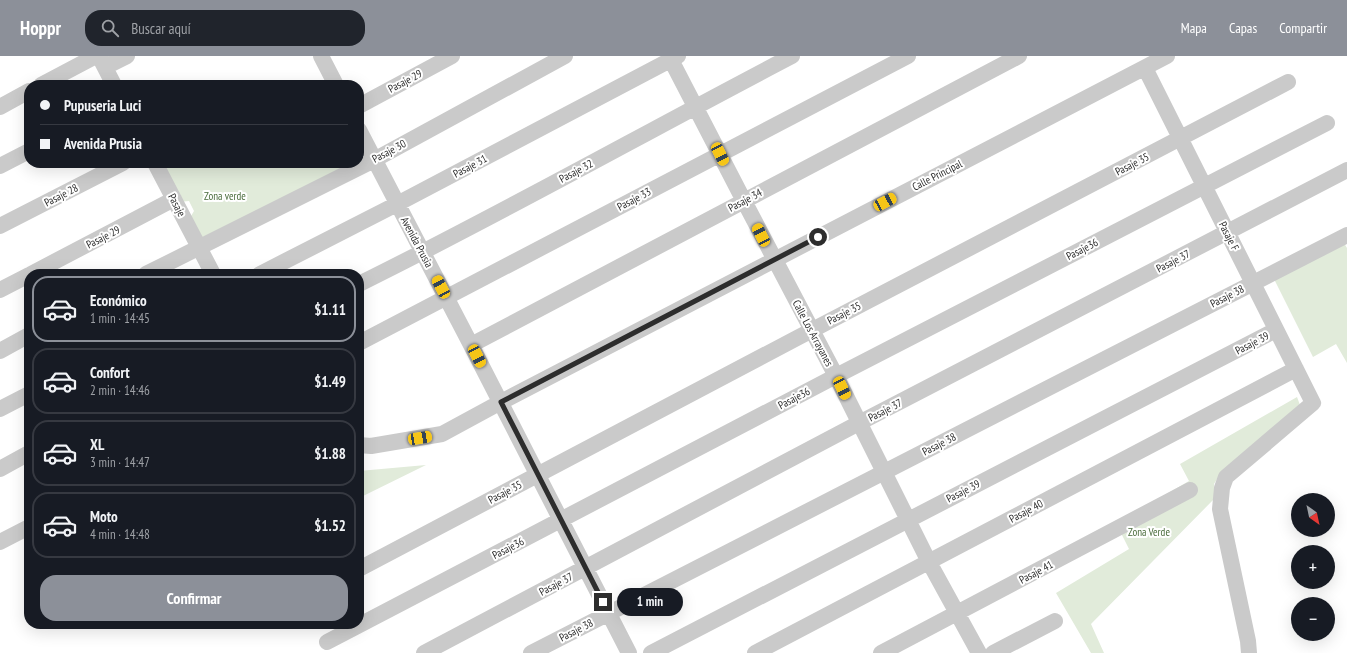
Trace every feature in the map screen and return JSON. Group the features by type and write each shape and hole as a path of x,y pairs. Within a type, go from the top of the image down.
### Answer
{"street":[{"path":"53,80 100,60 127,56"},
{"name":"Pasaje 29","path":"364,103 452,56"},
{"name":"Pasaje 30","path":"364,165 565,56"},
{"name":"Pasaje 32","path":"364,282 422,253 792,56"},
{"name":"Pasaje 33","path":"364,340 908,56"},
{"name":"Pasaje 34","path":"471,344 1019,56"},
{"name":"Calle Principal","path":"364,445 371,446 442,434 1167,56"},
{"name":"Calle Los Arrayanes","path":"673,57 695,107 836,376 929,562 979,653"},
{"name":"Pasaje 31","path":"270,269 397,204 673,57"},
{"path":"328,58 335,80"},
{"path":"100,60 111,80"},
{"name":"Pasaje F","path":"1145,68 1314,404 1226,477 1222,488 1220,509 1248,641 1249,653"},
{"name":"Pasaje 35","path":"364,565 811,330 1288,82"},
{"path":"0,107 24,94"},
{"name":"Pasaje36","path":"364,623 836,376 1327,123"},
{"name":"Avenida Prusia","path":"364,140 501,402 629,653"},
{"path":"0,166 24,154"},
{"name":"Pasaje 28","path":"0,226 113,168"},
{"name":"Pasaje","path":"158,168 210,269"},
{"name":"Pasaje 30","path":"155,269 358,168"},
{"name":"Pasaje 37","path":"424,653 586,569 859,423 1347,170"},
{"name":"Pasaje 29","path":"40,269 174,199"},
{"name":"Pasaje 38","path":"531,653 1347,235"},
{"name":"Pasaje 29","path":"0,290 24,277"},
{"name":"Pasaje 39","path":"651,653 1276,330"},
{"path":"0,351 24,338"},
{"name":"Pasaje 40","path":"755,653 1296,369"},
{"path":"0,409 24,397"},
{"path":"0,468 24,456"},
{"name":"Pasaje 41","path":"882,653 1190,490"},
{"path":"0,542 24,530"},
{"path":"993,653 1055,621"},
{"name":"Pasaje36","path":"327,642 352,629"}],"green space":[{"name":"Zona verde","path":"162,168 349,168 351,172 199,247 188,221 194,211 189,201 179,202"},
{"path":"1341,238 1347,248 1347,363 1336,344 1313,357 1271,273"},
{"name":"Zona Verde","path":"1297,397 1300,405 1222,471 1214,484 1214,499 1091,624 1104,653 1091,653 1056,593 1129,549 1116,523 1189,481 1180,464"},
{"path":"426,465 364,496 364,471"}],"route":[{"path":"603,602 501,402 818,237"}]}
